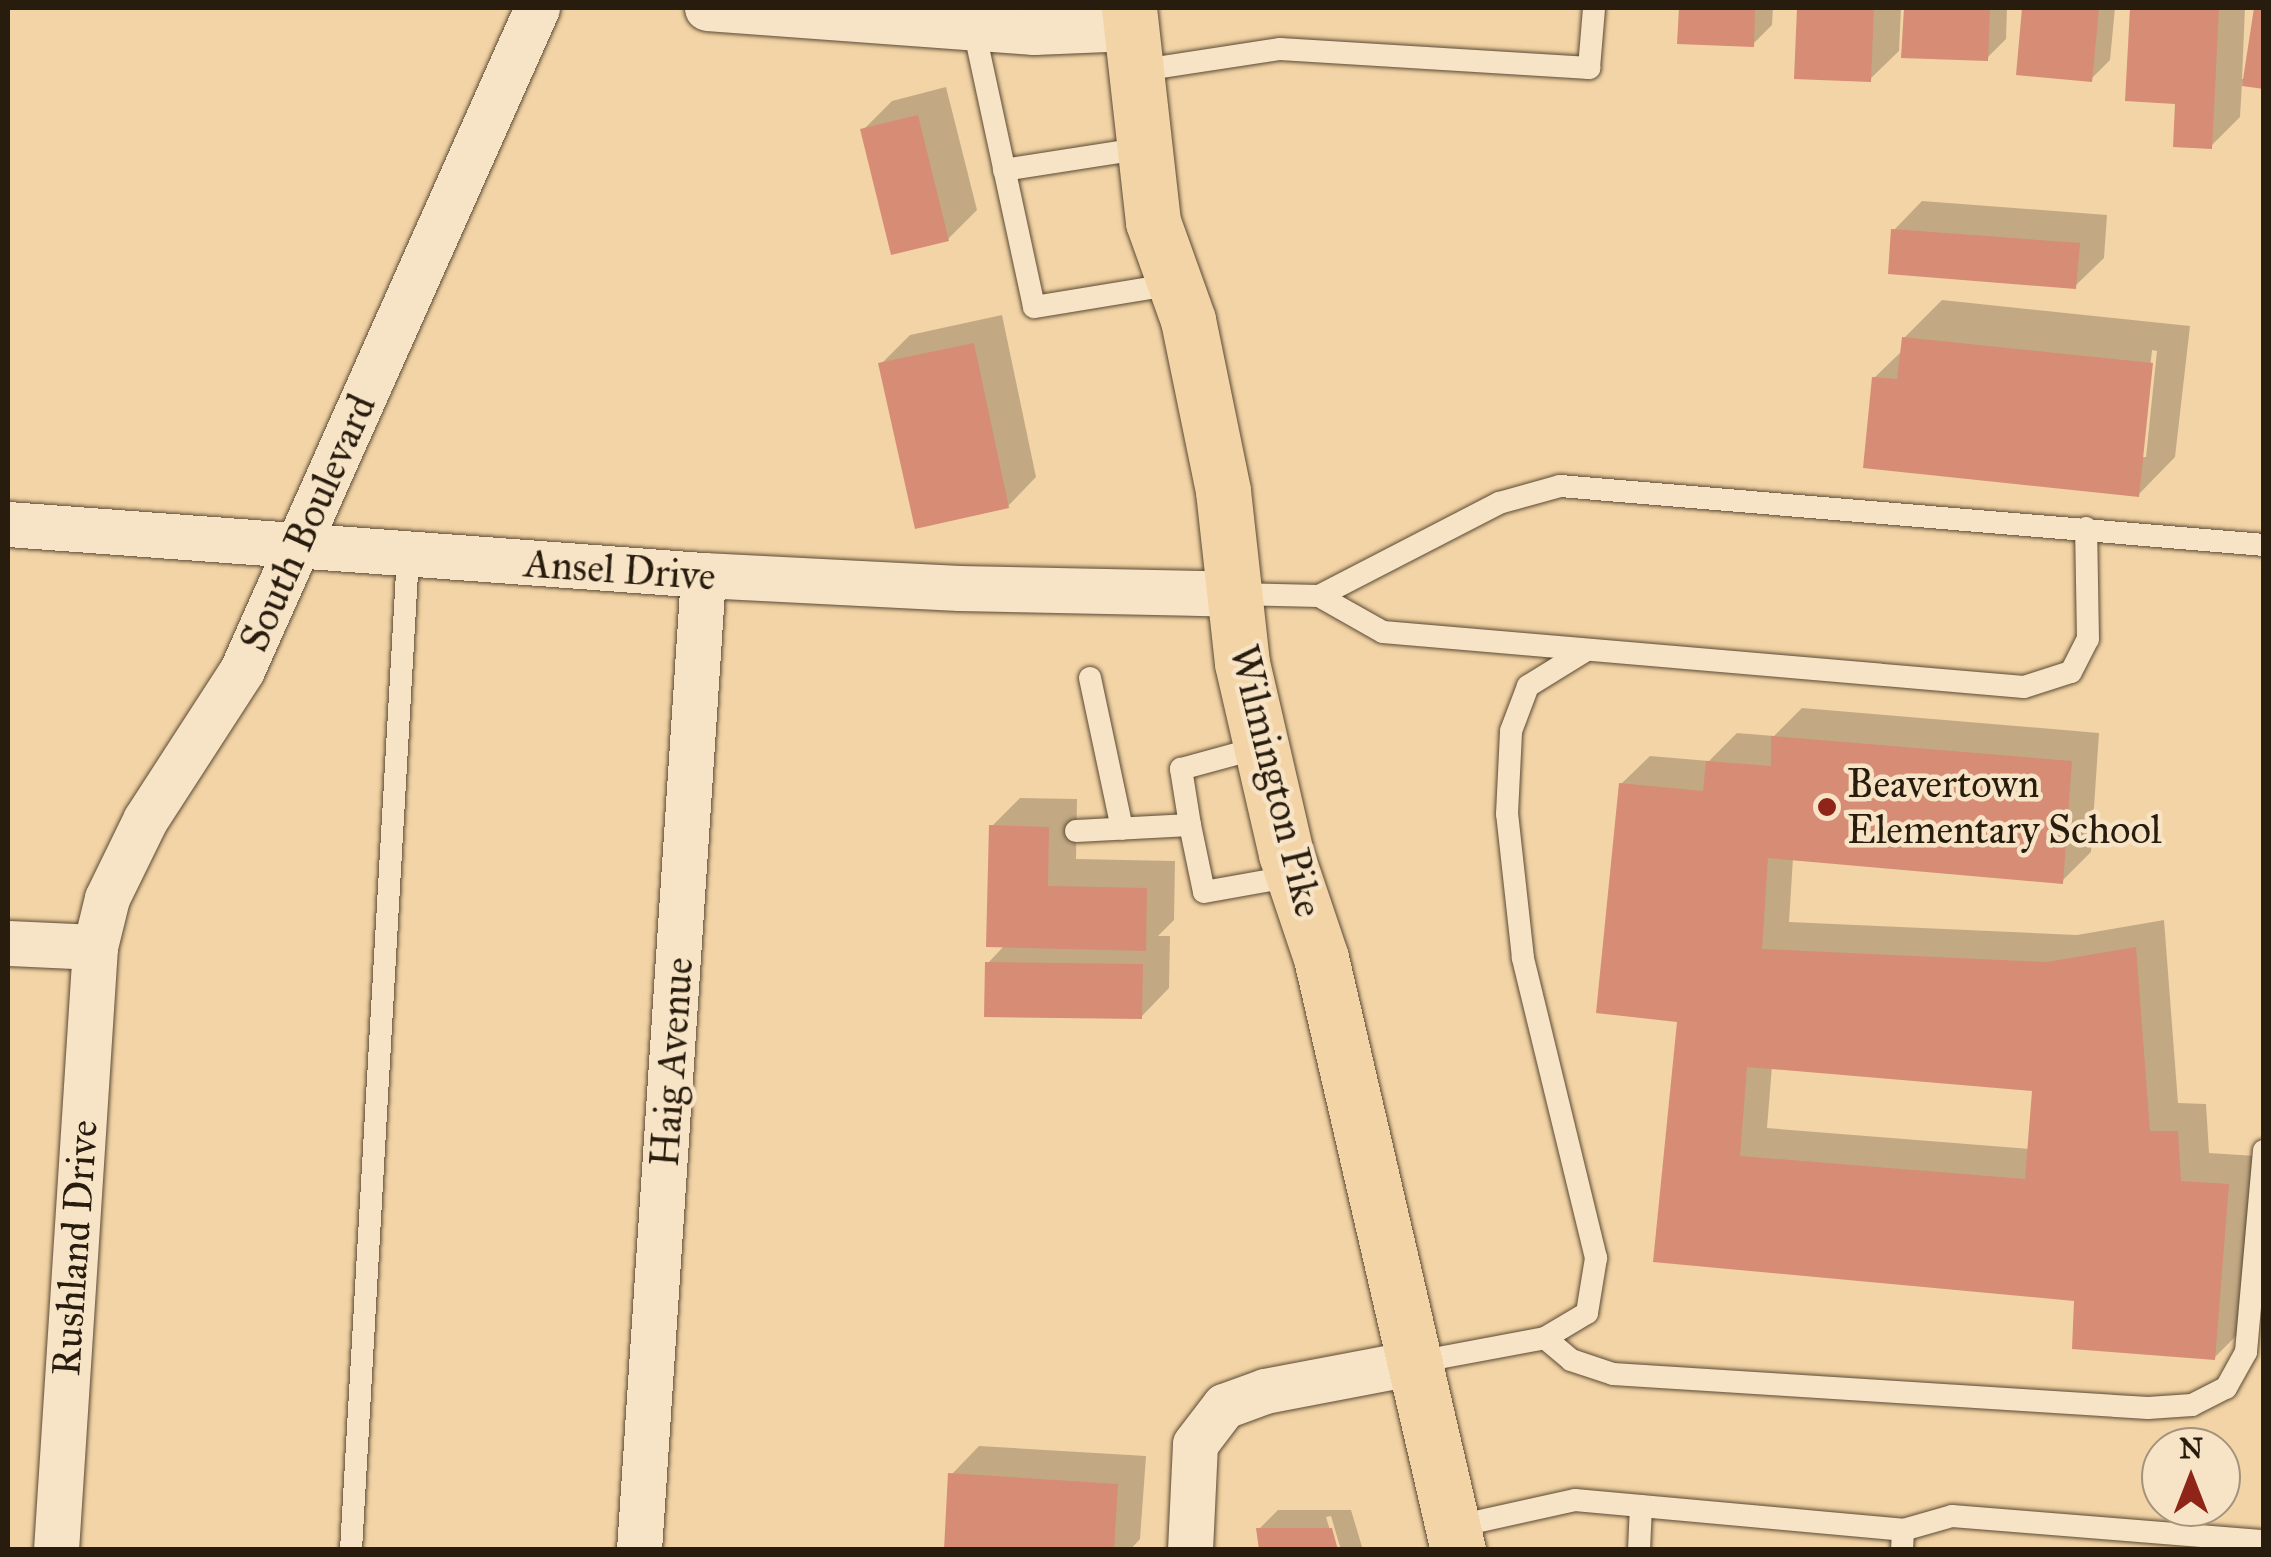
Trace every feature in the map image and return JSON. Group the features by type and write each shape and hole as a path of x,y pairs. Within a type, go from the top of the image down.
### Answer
{"main road":[{"name":"Wilmington Pike","path":"1132,36 1153,222 1188,320 1223,490 1242,663 1294,876 1321,958 1456,1538"}],"street":[{"name":"South Boulevard","path":"95,948 107,898 145,820 242,670 537,8"},
{"path":"707,8 974,29 1132,36"},
{"name":"Ansel Drive","path":"8,524 704,576 959,588 1234,594"},
{"name":"Haig Avenue","path":"640,1550 704,576"},
{"path":"8,943 95,948"},
{"name":"Rushland Drive","path":"56,1550 95,948"},
{"path":"1190,1550 1195,1444 1224,1406 1266,1391 1417,1362"}],"lane":[{"path":"1132,36 1280,50 1590,68 1594,8"},
{"path":"974,29 1034,307 1175,284"},
{"path":"1004,170 1147,148"},
{"path":"1319,596 1499,503 1560,486 2264,545"},
{"path":"1234,594 1319,596 1383,632 2024,688 2071,672 2088,638 2086,528"},
{"path":"351,1550 408,556"},
{"path":"1417,1362 1545,1338 1587,1313 1596,1258 1523,958 1506,814 1511,731 1528,686 1585,652"},
{"path":"1090,678 1122,829"},
{"path":"1262,747 1181,769 1204,892 1294,876"},
{"path":"1076,831 1190,824"},
{"path":"1545,1338 1571,1360 1614,1374 2148,1408 2192,1405 2226,1388 2246,1352 2264,1151"},
{"path":"1456,1538 1575,1500 1903,1540 1952,1516 2264,1541"},
{"path":"1640,1550 1641,1506"}],"building":[{"path":"1679,8 1755,8 1754,47 1677,44"},
{"path":"1797,8 1874,8 1871,82 1794,79"},
{"path":"1904,8 1990,8 1988,61 1901,58"},
{"path":"2022,8 2099,8 2092,82 2016,75"},
{"path":"2130,8 2219,8 2212,149 2173,147 2175,104 2125,101"},
{"path":"2254,8 2264,9 2264,89 2242,86"},
{"path":"918,115 949,241 891,255 860,129"},
{"path":"1891,229 2080,243 2076,289 1888,274"},
{"path":"1902,337 2153,363 2139,497 1863,468 1872,377 1897,379"},
{"path":"974,343 1009,508 915,529 878,363"},
{"name":"Beavertown Elementary School","path":"1771,736 2072,761 2063,884 1768,858 1762,949 2047,962 2136,947 2150,1131 2178,1131 2181,1181 2229,1184 2215,1360 2072,1349 2074,1301 1653,1262 1677,1022 1596,1013 1619,783 1703,791 1706,761 1771,766","holes":["1747,1067 2032,1091 2025,1179 1740,1156"]},
{"path":"989,825 1049,827 1048,886 1147,888 1146,951 986,947"},
{"path":"985,962 1143,964 1142,1019 984,1017"},
{"path":"948,1473 1118,1484 1114,1550 944,1550"},
{"path":"1256,1528 1332,1528 1338,1550 1259,1550"}],"place":[{"name":"Beavertown Elementary School","path":"1827,807"}]}
